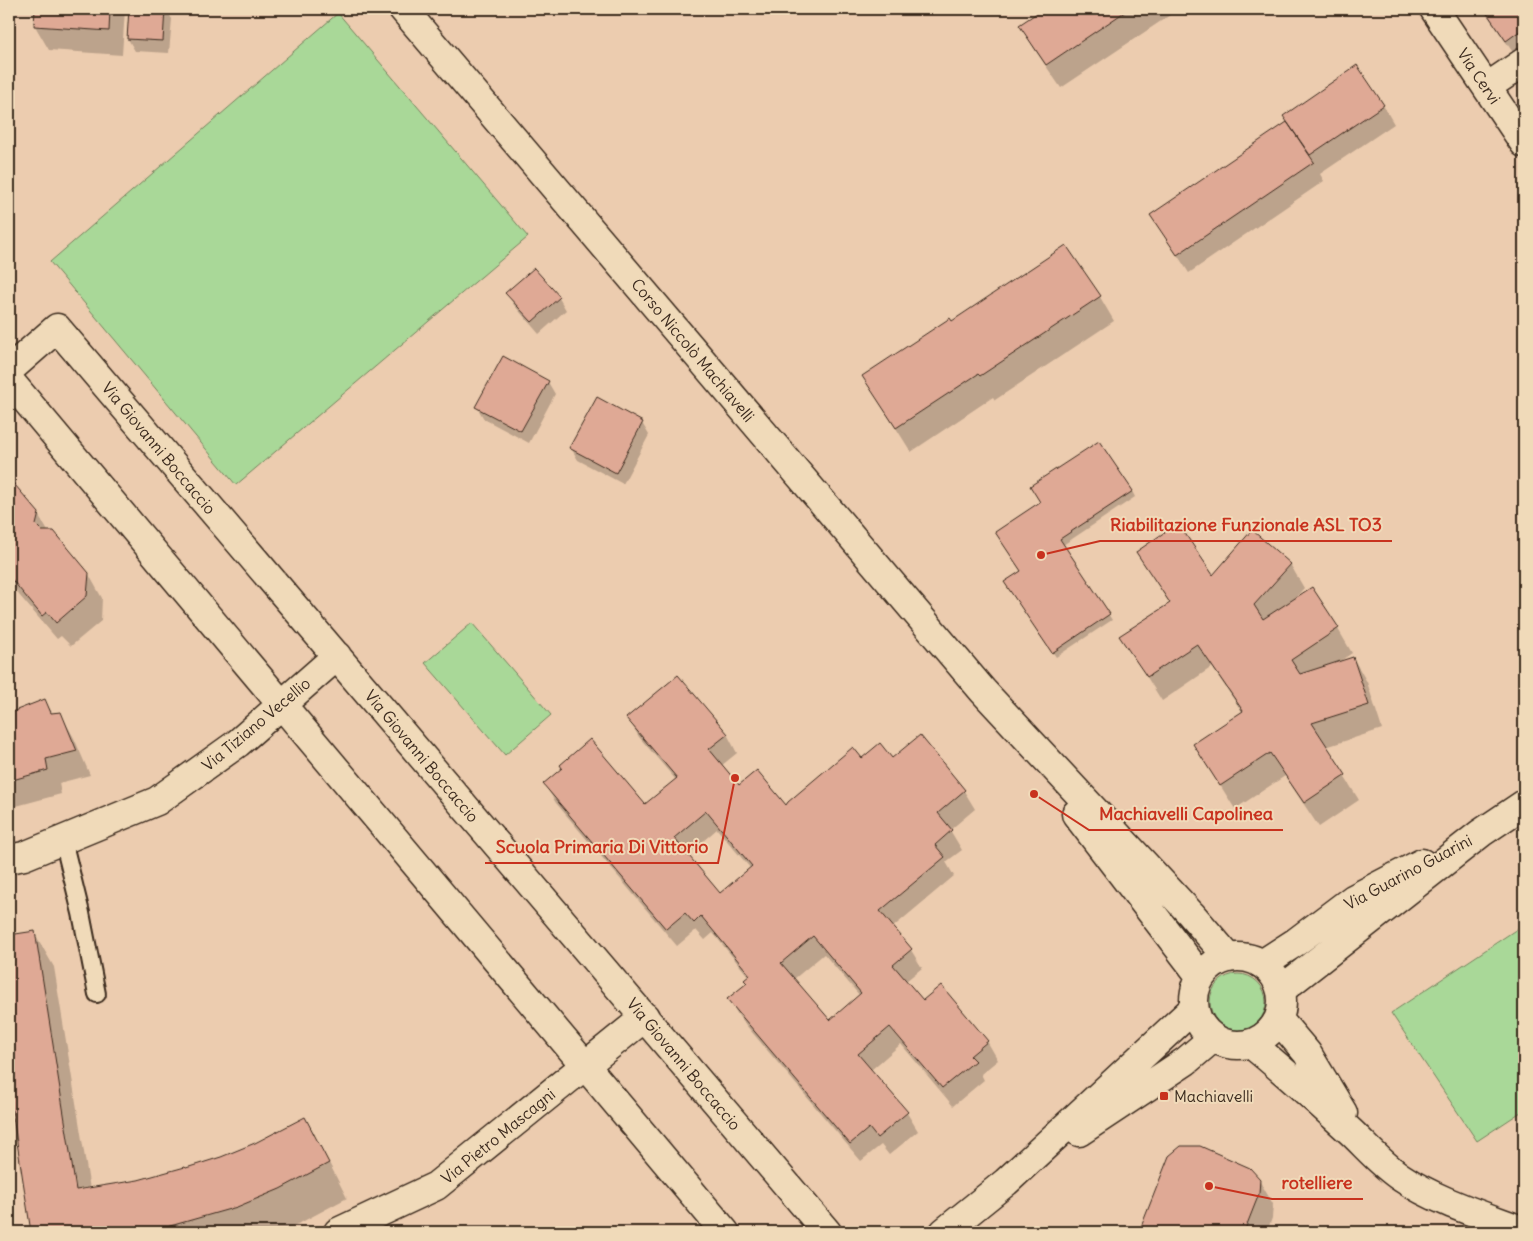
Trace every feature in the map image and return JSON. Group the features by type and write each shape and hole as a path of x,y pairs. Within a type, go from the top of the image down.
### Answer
{"street":[{"name":"Corso Niccolò Machiavelli","path":"403,9 983,691 1191,914 1229,958"},
{"name":"Via Cervi","path":"1434,9 1524,143"},
{"path":"1487,87 1524,62"},
{"name":"Via Giovanni Boccaccio","path":"9,370 57,328 827,1232"},
{"path":"9,380 725,1232"},
{"name":"Via Tiziano Vecellio","path":"9,859 24,856 157,801 238,743 337,656"},
{"name":"Corso Niccolò Machiavelli","path":"983,691 1200,977"},
{"name":"Via Guarino Guarini","path":"1281,990 1482,833 1524,804"},
{"name":"Via Guarino Guarini","path":"1262,964 1296,942 1353,899 1482,833"},
{"path":"1229,958 1248,958 1262,964 1274,974 1281,990 1283,1004 1279,1020 1267,1034 1250,1044 1232,1046 1213,1038 1200,1024 1194,1008 1194,992 1200,977 1213,965 1229,958"},
{"path":"944,1232 1006,1182 1194,1008"},
{"name":"Via Pietro Mascagni","path":"338,1232 436,1186 644,1017"},
{"path":"1279,1020 1306,1053 1359,1140"},
{"path":"1006,1182 1186,1061 1213,1038"},
{"path":"1250,1044 1285,1071 1380,1162 1403,1179 1493,1226 1524,1230"}],"lane":[{"path":"63,840 81,913 97,994"}],"green space":[{"path":"338,13 528,237 236,485 50,262"},
{"path":"472,623 551,715 505,755 425,663"},
{"path":"1523,925 1524,1110 1477,1141 1391,1013"},
{"path":"1233,974 1243,974 1258,982 1264,991 1266,1002 1264,1013 1258,1022 1243,1030 1233,1030 1222,1025 1215,1018 1210,1007 1210,997 1215,986 1222,979"}],"building":[{"path":"35,9 110,9 109,31 34,26"},
{"path":"129,9 165,9 163,41 127,39"},
{"path":"1043,9 1129,9 1046,65 1019,25"},
{"path":"1484,9 1524,9 1524,28 1506,41"},
{"path":"1357,65 1384,105 1310,155 1283,116"},
{"path":"1287,122 1314,162 1177,255 1150,215"},
{"path":"1066,245 1101,296 980,376 978,374 896,428 862,376 950,318 952,321"},
{"path":"534,268 560,297 532,322 505,293"},
{"path":"503,356 549,381 521,431 475,407"},
{"path":"597,397 643,422 616,473 569,448"},
{"path":"1099,441 1133,491 1060,539 1110,614 1052,653 1004,582 1021,571 995,532 1040,502 1030,486"},
{"path":"9,478 39,513 36,525 42,531 54,531 89,573 87,596 56,623 47,612 42,616 9,576"},
{"path":"1178,523 1213,575 1252,530 1291,564 1254,605 1263,619 1312,587 1339,628 1291,660 1300,674 1353,657 1369,705 1312,723 1346,775 1304,803 1270,753 1220,786 1193,744 1243,711 1197,644 1147,677 1119,636 1170,603 1136,552"},
{"path":"678,675 728,734 709,749 739,785 757,770 786,805 853,747 862,758 880,743 892,758 920,735 965,790 938,813 952,830 935,845 945,857 880,911 912,949 893,965 923,1000 941,985 988,1041 970,1056 975,1061 942,1088 890,1027 858,1054 908,1112 877,1138 869,1128 850,1144 727,999 747,983 744,980 750,975 701,916 694,923 685,913 666,929 543,784 562,768 560,765 590,739 645,804 677,778 626,718","holes":["706,811 752,866 720,893 674,838","813,936 861,993 830,1020 781,963"]},
{"path":"45,699 51,713 61,712 77,751 46,759 48,770 9,781 9,713"},
{"path":"35,931 76,1190 138,1180 221,1157 255,1143 305,1117 329,1163 280,1189 237,1207 149,1232 147,1229 136,1232 31,1232 9,1091 9,935"},
{"path":"1181,1146 1200,1146 1250,1168 1260,1179 1259,1194 1244,1232 1139,1232 1169,1156"}],"place":[{"name":"Riabilitazione Funzionale ASL TO3","path":"1041,555"},
{"name":"Scuola Primaria Di Vittorio","path":"735,778"},
{"name":"Machiavelli Capolinea","path":"1034,794"},
{"name":"Machiavelli","path":"1164,1096"},
{"name":"rotelliere","path":"1209,1186"}]}
